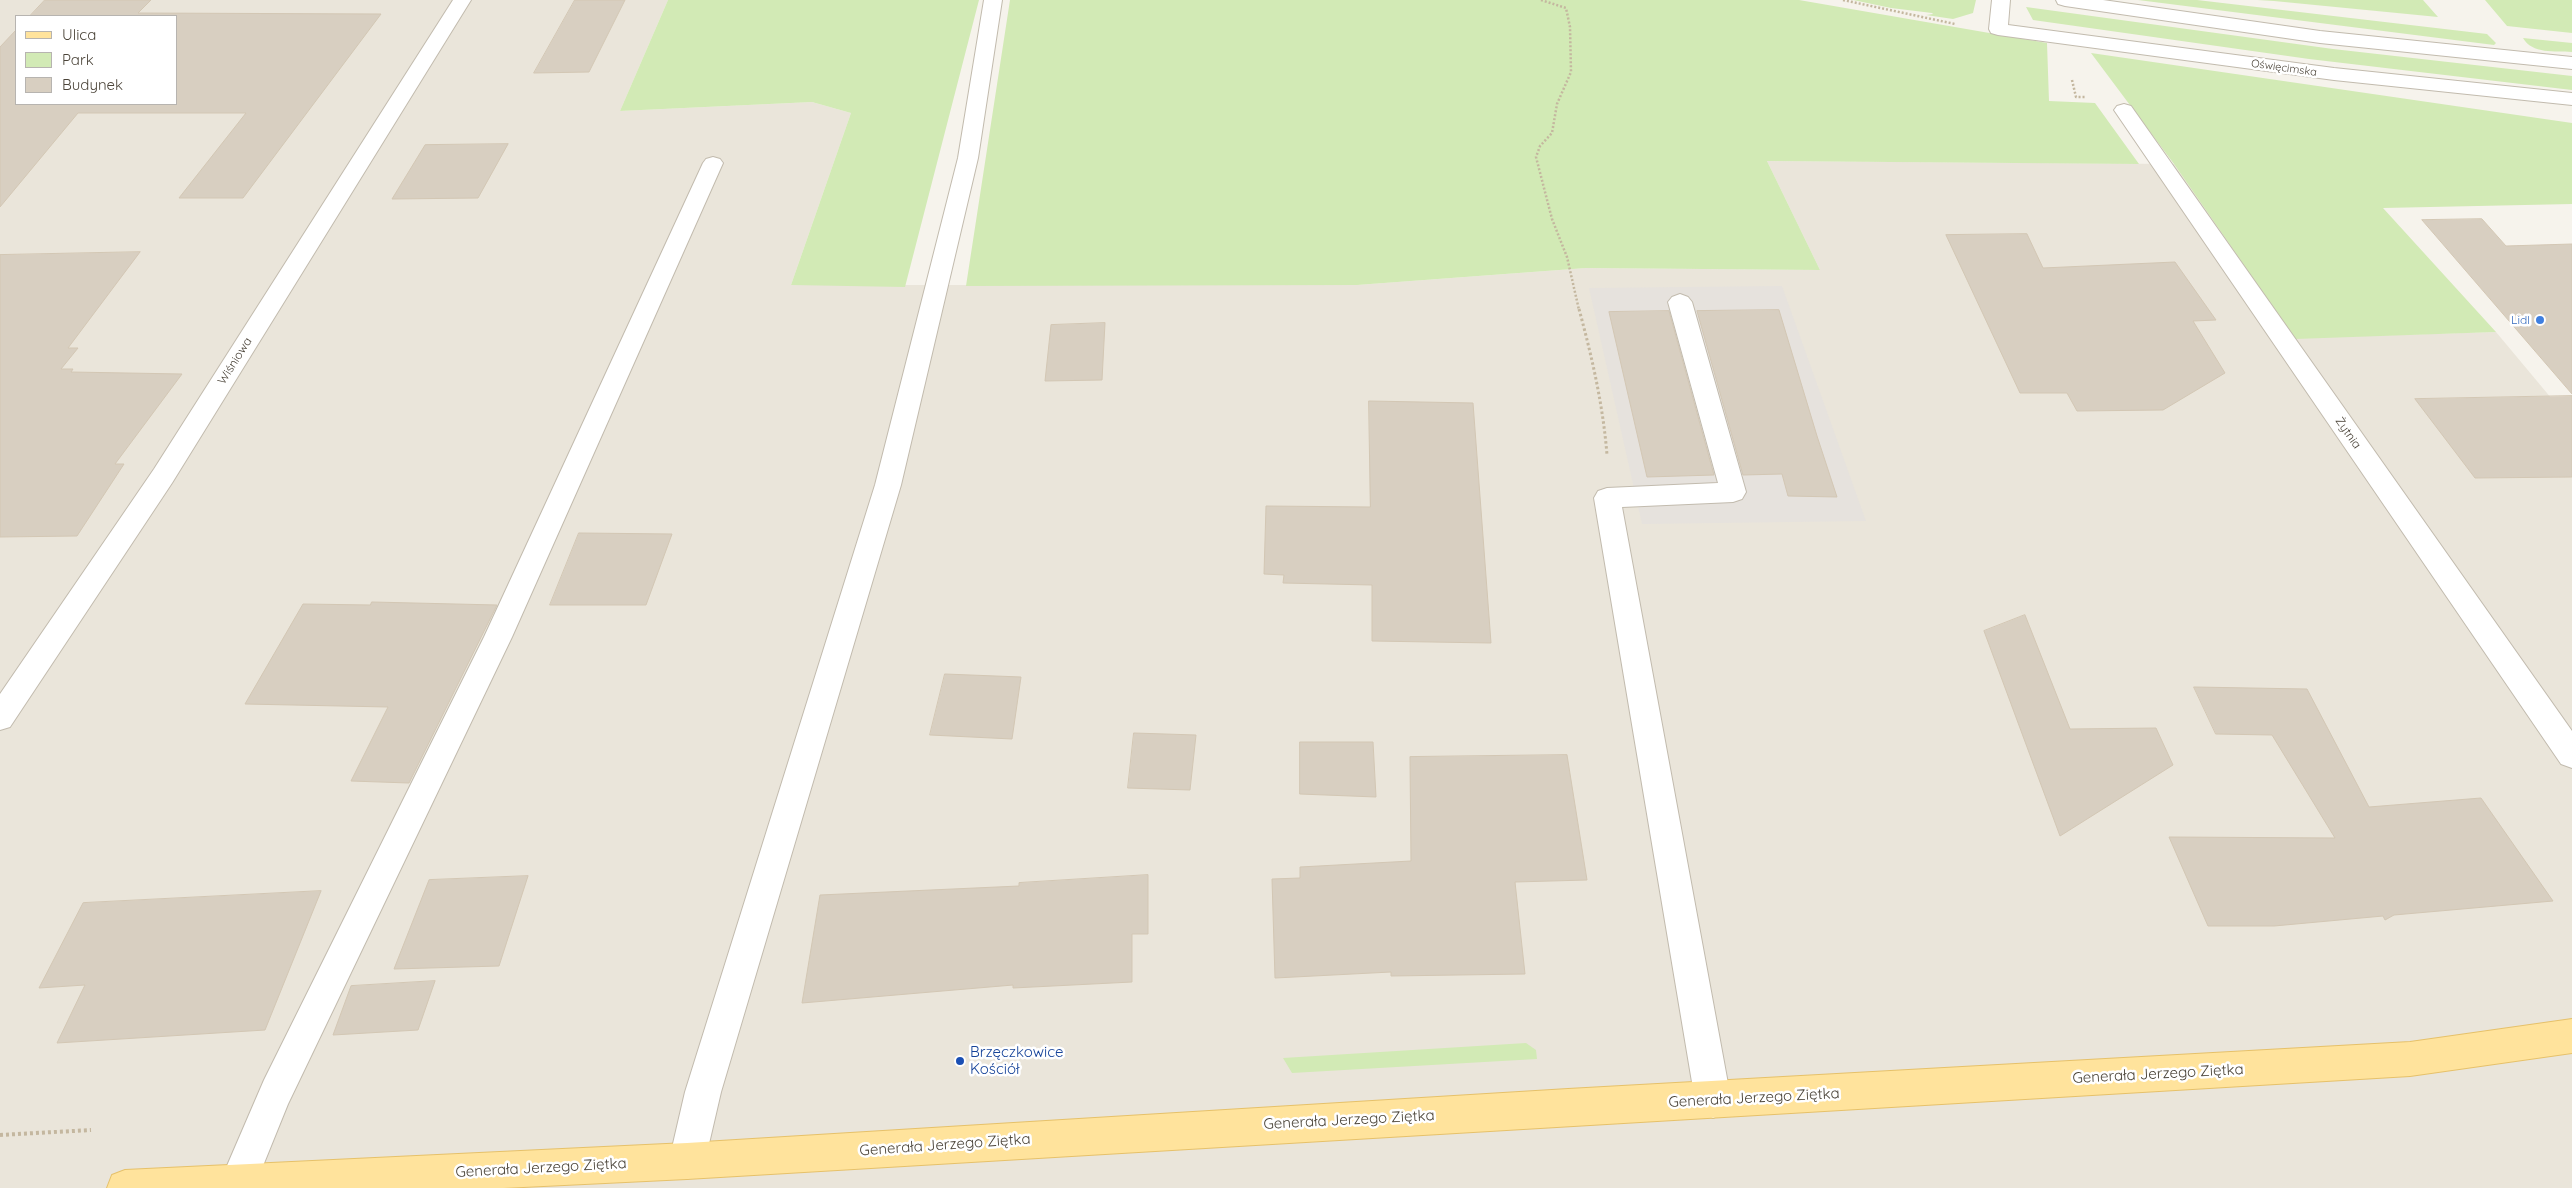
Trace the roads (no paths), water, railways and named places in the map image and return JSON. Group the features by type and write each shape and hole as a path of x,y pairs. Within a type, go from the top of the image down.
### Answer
{"main road":[{"name":"Generała Jerzego Ziętka","path":"125,1188 687,1161 1568,1107 2410,1060 2572,1036"}],"street":[{"name":"Wiśniowa","path":"0,718 163,476 462,0"},
{"path":"687,1161 703,1092 888,485 968,158 993,0"},
{"name":"Oświęcimska","path":"2001,0 1998,29 2334,74 2572,100"},
{"path":"2066,0 2320,37 2572,63"},
{"name":"Żytnia","path":"2124,110 2572,755"},
{"path":"238,1182 276,1092 498,637 713,163"},
{"path":"1680,302 1732,492 1607,498 1713,1100"}],"place":[{"name":"Lidl","path":"2540,320"},
{"name":"Brzęczkowice Kościół","path":"960,1061"}]}
